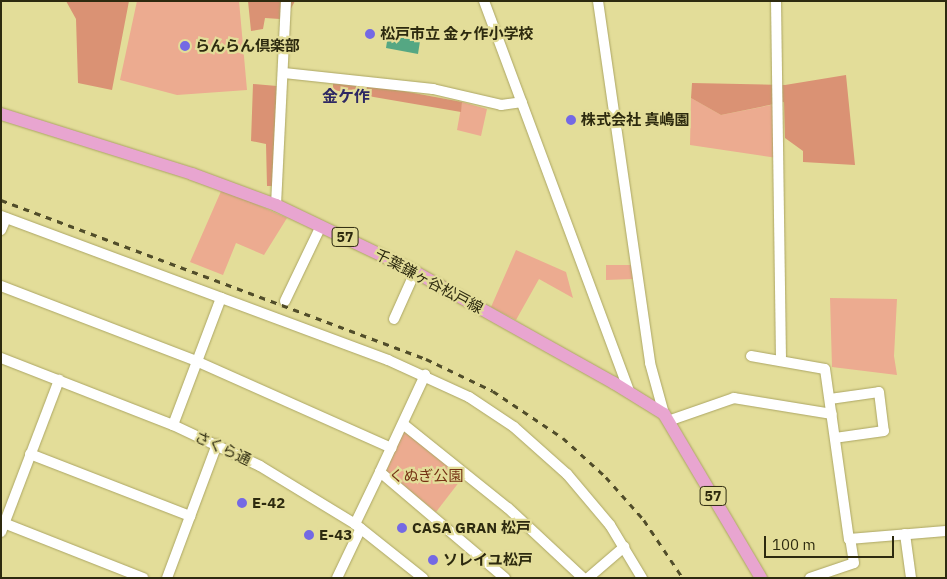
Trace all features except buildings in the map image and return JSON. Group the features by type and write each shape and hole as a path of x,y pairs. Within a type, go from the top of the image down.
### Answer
{"main road":[{"name":"千葉鎌ヶ谷松戸線","path":"1,114 192,174 276,205 415,272 630,393 666,418 761,578"}],"street":[{"path":"276,205 284,73 286,1"},
{"path":"484,1 630,393"},
{"path":"598,1 650,363 666,418 734,398 832,414"},
{"path":"776,1 781,361"},
{"path":"284,73 433,89 501,105 522,102"},
{"path":"1,230 4,217 425,375 493,412 543,450 594,504 624,547 642,578"},
{"path":"285,301 321,226"},
{"path":"394,319 415,272"},
{"path":"1,286 196,360 391,448"},
{"path":"173,425 221,298"},
{"path":"751,356 826,369 849,539 854,563 810,578"},
{"name":"さくら通","path":"1,358 217,444 298,487 358,526 423,578"},
{"path":"337,578 380,472 425,375"},
{"path":"59,380 2,526 144,578"},
{"path":"830,399 879,392 884,431 835,438"},
{"path":"403,424 508,508 583,578"},
{"path":"167,578 217,444"},
{"path":"30,454 190,516"},
{"path":"380,472 505,578"},
{"path":"849,539 946,531"},
{"path":"905,534 911,578"},
{"path":"588,578 624,547"}],"green space":[{"name":"らんらん倶楽部","path":"137,1 239,1 247,90 177,95 120,80"},
{"path":"691,98 721,115 776,104 777,158 690,145"},
{"path":"462,102 487,109 481,136 457,130"},
{"path":"222,189 287,218 264,255 236,243 223,275 190,262"},
{"path":"516,250 566,272 573,298 539,279 516,320 491,307"},
{"path":"606,265 631,265 633,279 606,280"},
{"path":"830,298 897,299 894,356 897,375 832,367"},
{"name":"くぬぎ公園","path":"405,432 463,477 436,512 386,472 402,433"}],"shaded area":[{"path":"66,1 129,1 112,90 78,83 76,19"},
{"path":"248,1 295,1 288,14 280,19 265,18 263,29 251,31"},
{"path":"388,35 420,41 418,54 386,48"},
{"path":"846,75 855,165 803,162 803,151 785,138 784,102 721,115 691,98 692,83 785,85"},
{"path":"333,78 462,102 461,112 333,90"},
{"path":"253,84 277,86 273,186 267,186 266,144 251,141"}],"railway":[{"path":"1,200 426,359 493,391 563,438 606,477 644,520 683,578"}],"place":[{"name":"松戸市立 金ヶ作小学校","path":"370,34"},
{"name":"らんらん倶楽部","path":"185,46"},
{"name":"株式会社 真嶋園","path":"571,120"},
{"name":"E-42","path":"242,503"},
{"name":"CASA GRAN 松戸","path":"402,528"},
{"name":"E-43","path":"309,535"},
{"name":"ソレイユ松戸","path":"433,560"}],"district":[{"name":"金ケ作","path":"346,96"}]}
